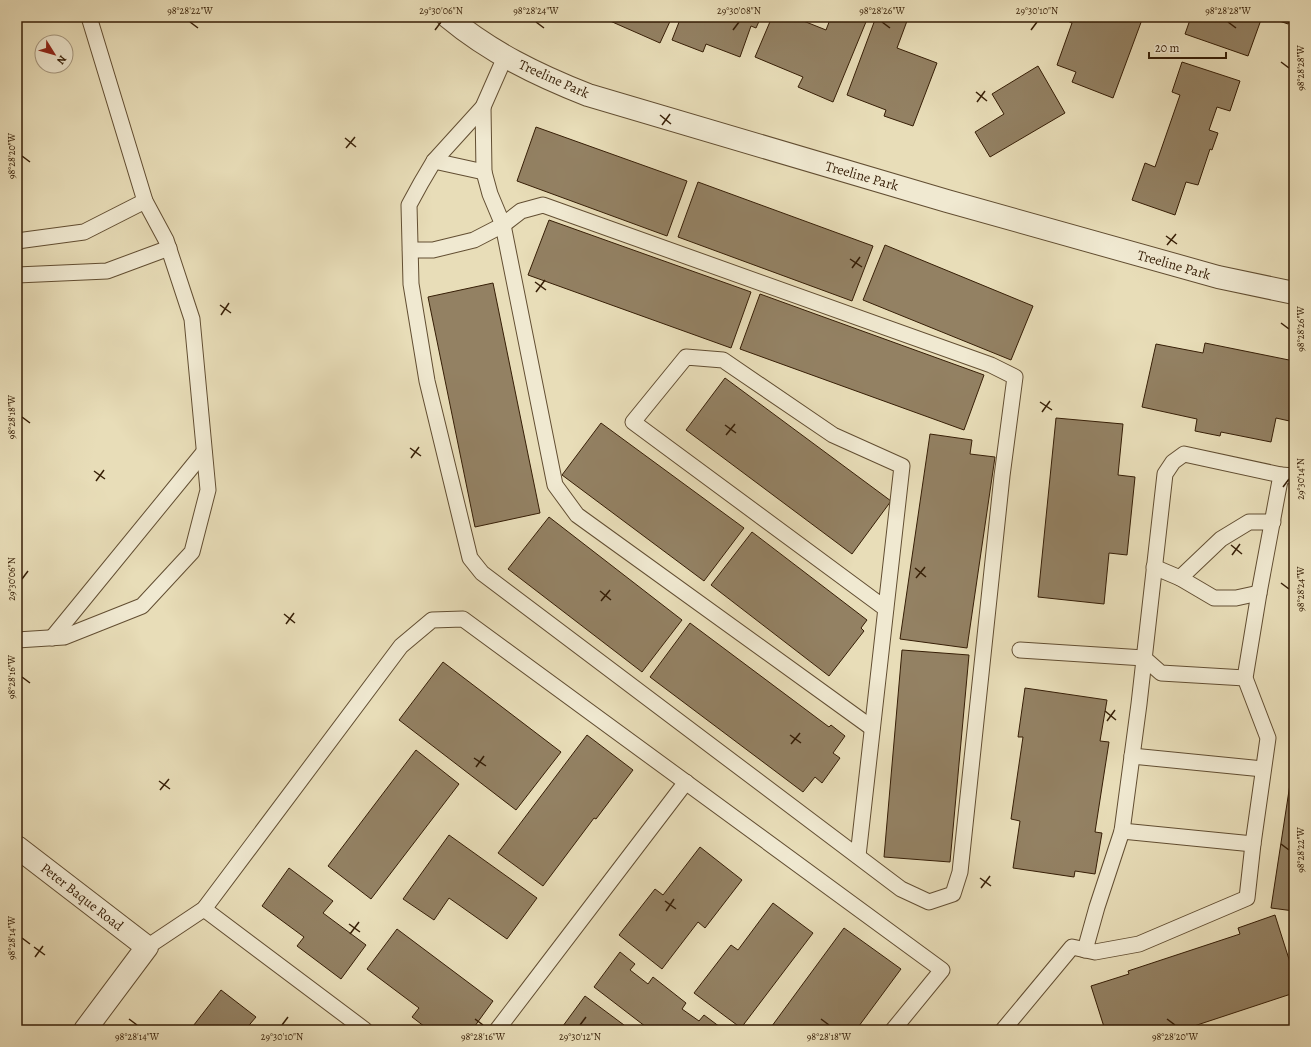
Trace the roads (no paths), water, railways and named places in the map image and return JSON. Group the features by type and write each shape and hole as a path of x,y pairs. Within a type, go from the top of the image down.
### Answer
{"street":[{"name":"Treeline Park","path":"448,17 464,30 505,57 549,80 588,95 947,201 1196,271 1294,293"},
{"name":"Peter Baque Road","path":"17,847 147,947"},
{"path":"85,1030 147,947"}],"lane":[{"path":"17,640 64,637 142,606 192,552 208,490 192,319 166,240 145,201 89,17"},
{"path":"410,250 432,250 474,240 503,225 522,211 543,205 983,362 1015,377 1001,484 960,872 953,894 929,902 901,889 482,573 470,558 427,381 411,284 410,250 409,205 434,161 483,107 505,57"},
{"path":"483,107 484,172 490,194 503,225 555,485 577,515 872,728"},
{"path":"434,161 484,172"},
{"path":"17,241 84,232 145,201"},
{"path":"17,275 107,271 169,248"},
{"path":"858,856 872,728 886,609 902,466 834,435 723,360 686,358 634,422 886,609"},
{"path":"52,638 204,452"},
{"path":"1004,1030 1072,947 1085,950 1095,952 1139,944 1247,898 1268,738 1245,678 1259,593 1273,522 1288,476 1184,454 1173,462 1164,474 1144,658 1122,831 1097,907 1085,950"},
{"path":"1180,578 1221,539 1249,522 1273,522"},
{"path":"1154,567 1180,578 1214,598 1236,598 1259,593"},
{"path":"147,947 204,909 401,646 432,620 463,619 942,970 893,1030"},
{"path":"1020,650 1144,658 1161,673 1245,678"},
{"path":"1132,756 1264,769"},
{"path":"497,1030 686,782"},
{"path":"1122,831 1253,844"},
{"path":"204,909 365,1030"}]}
